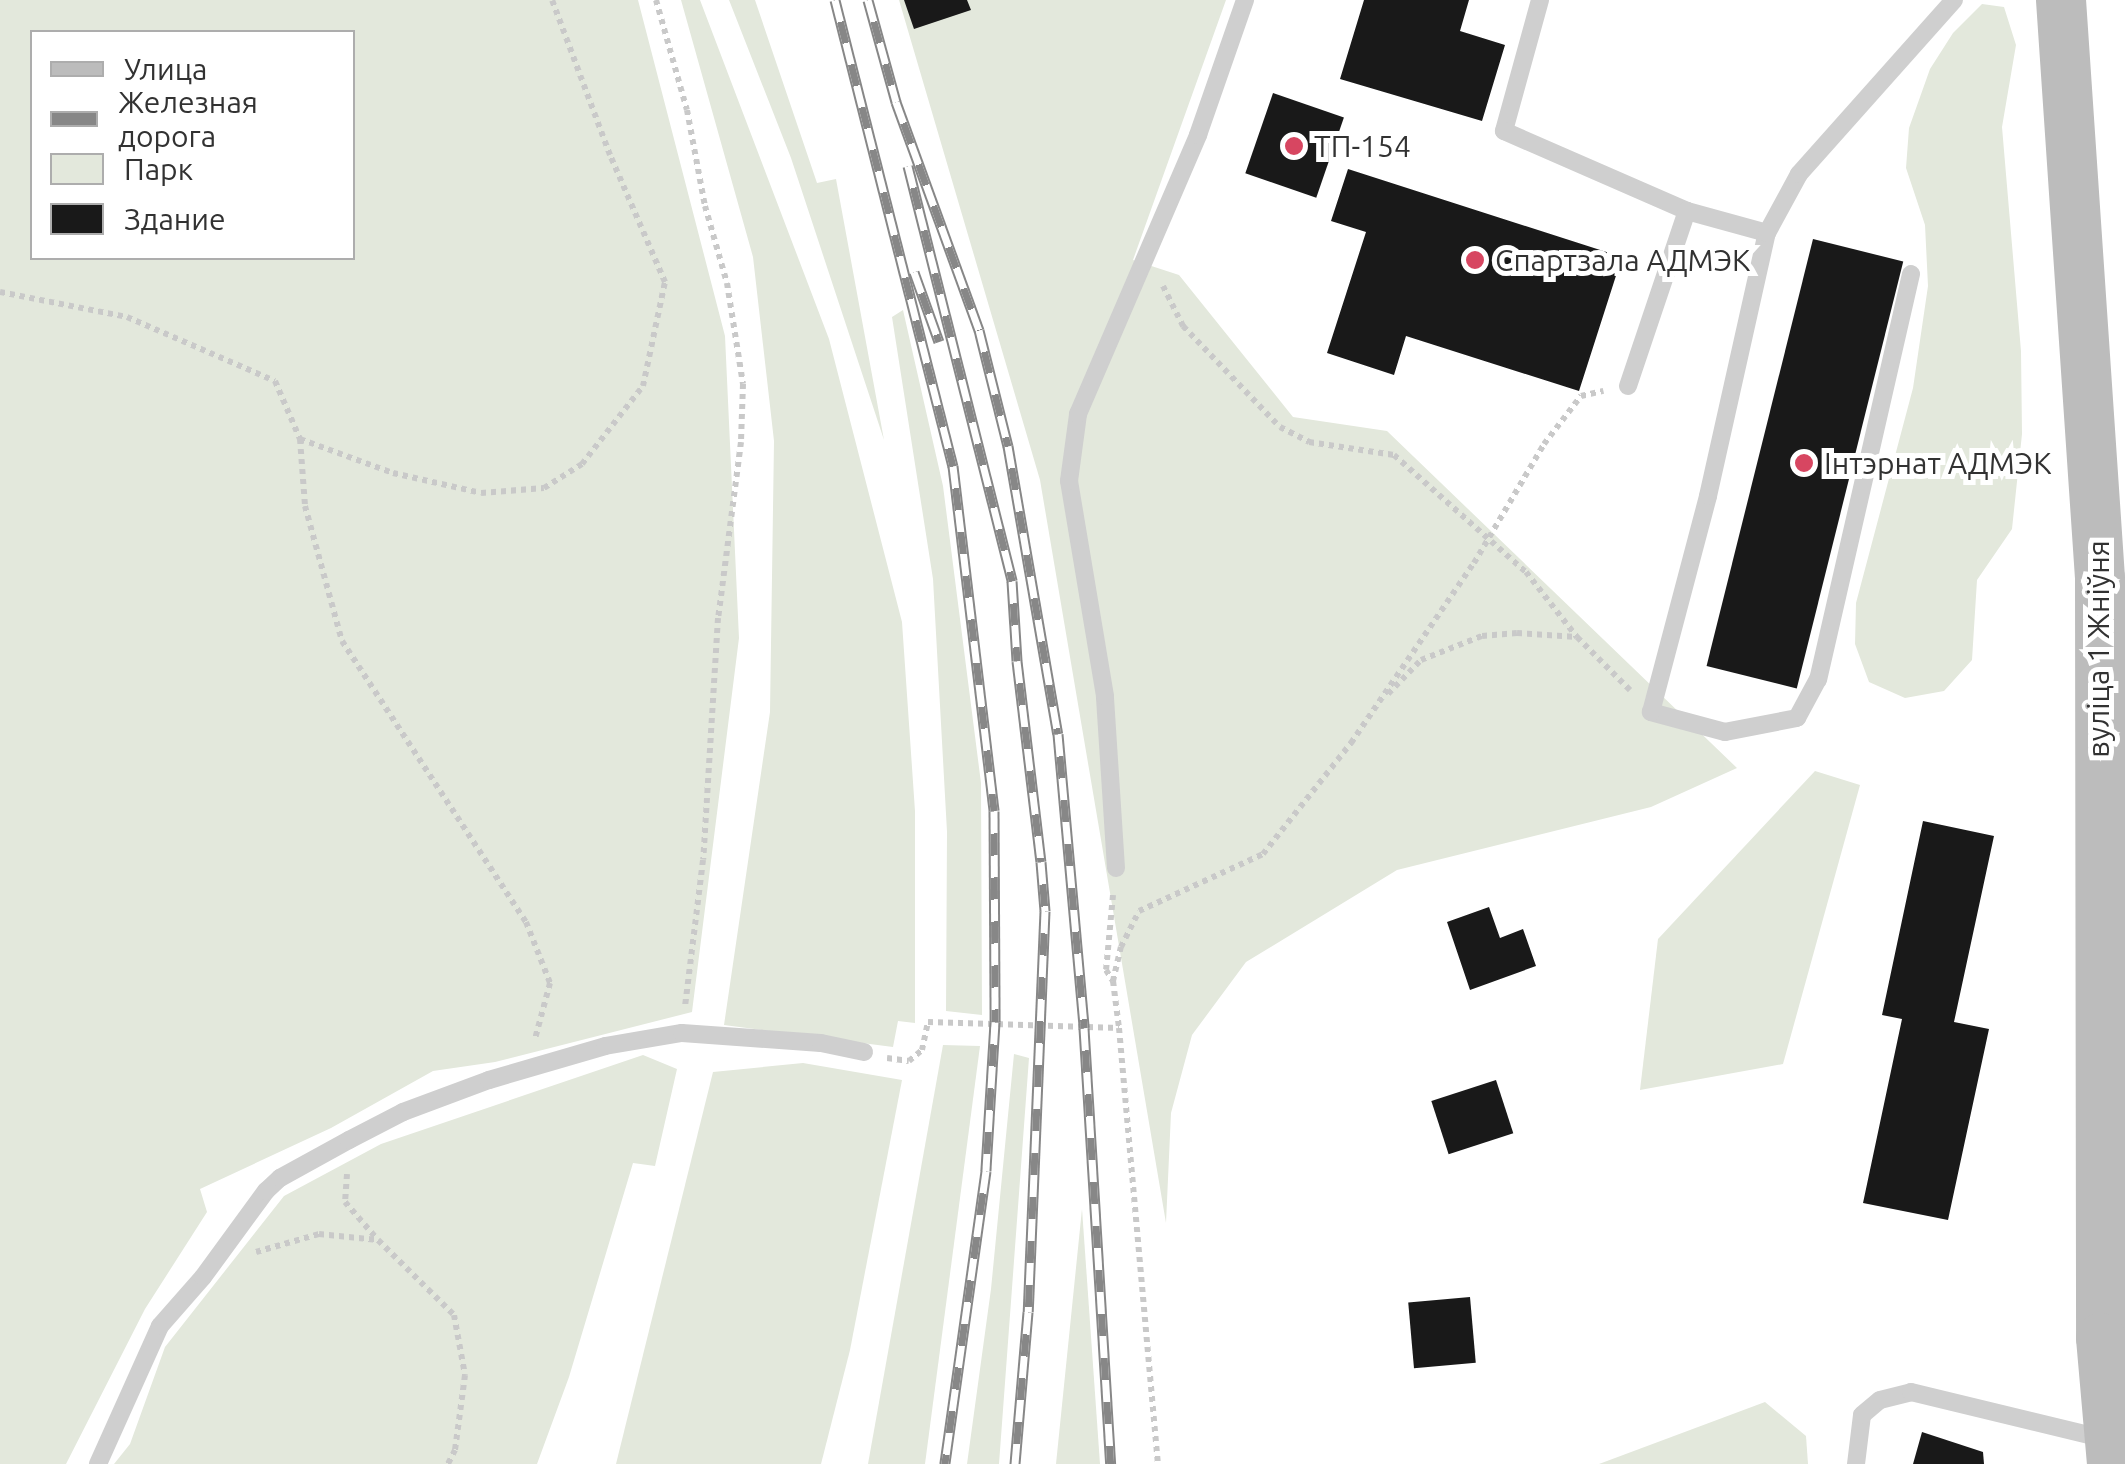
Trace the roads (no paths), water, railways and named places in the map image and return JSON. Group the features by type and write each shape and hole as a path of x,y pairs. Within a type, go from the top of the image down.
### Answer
{"main road":[{"name":"вуліца 1 Жніўня","path":"2061,0 2100,578 2101,1338 2111,1452"}],"lane":[{"path":"1116,868 1104,696 1069,481 1078,414 1154,244 1246,0"},
{"path":"1540,0 1504,131 1687,210 1767,233"},
{"path":"1911,274 1818,679 1797,718 1725,732 1651,712 1708,496 1767,233 1799,174 1954,0"},
{"path":"1628,386 1687,210"},
{"path":"98,1464 160,1326 203,1278 280,1178 349,1140 403,1112 526,1070 606,1046 682,1033 821,1043 864,1052"},
{"path":"1856,1464 1862,1416 1880,1400 1912,1392 2111,1452"}],"railway":[{"path":"835,0 953,466 994,811 995,1022 986,1171 945,1464"},
{"path":"868,0 896,102 979,330 1008,446 1058,734 1084,1028 1111,1464"},
{"path":"908,166 1012,581 1017,661 1041,862 1045,911 1028,1312 1015,1464"},
{"path":"914,272 939,342"}],"place":[{"name":"ТП-154","path":"1294,146"},
{"name":"Спартзала АДМЭК","path":"1475,260"},
{"name":"Інтэрнат АДМЭК","path":"1804,463"}]}
